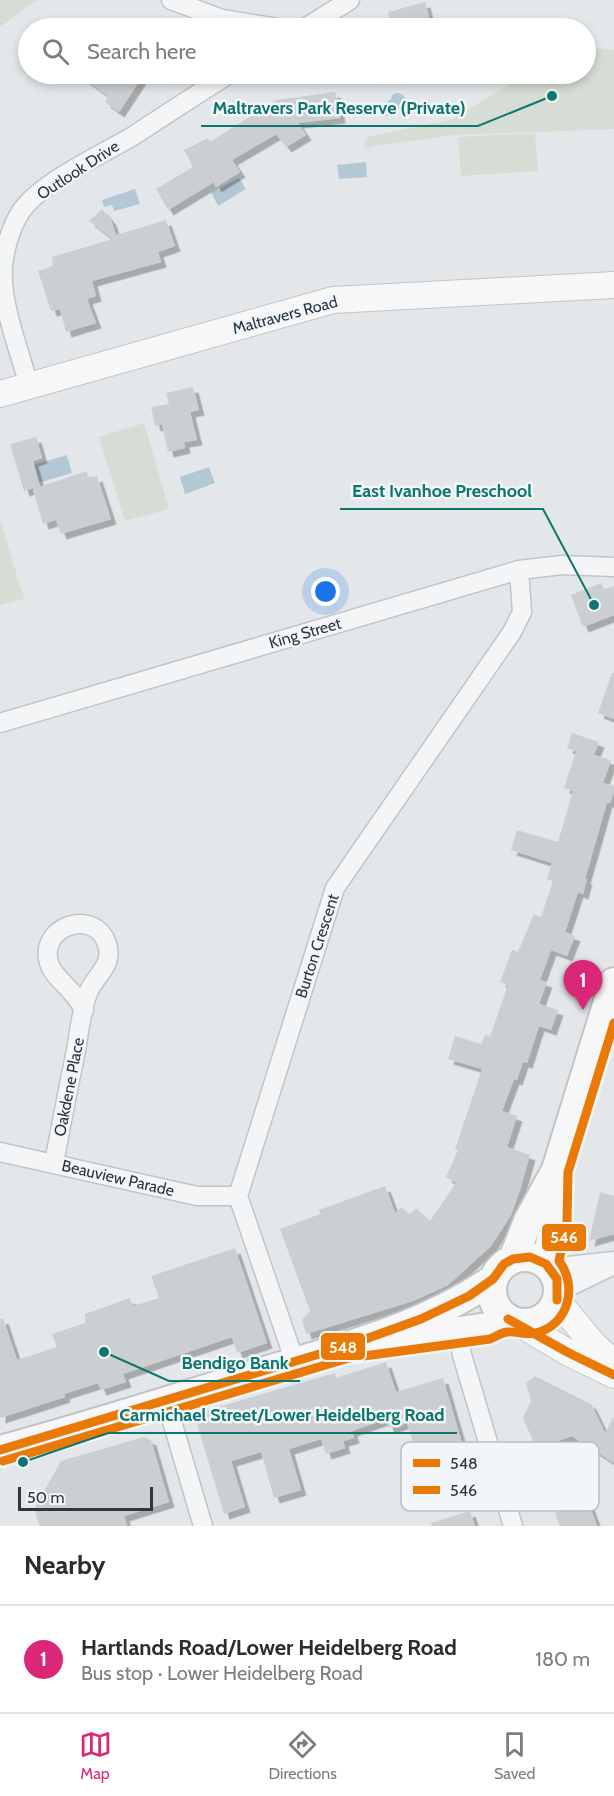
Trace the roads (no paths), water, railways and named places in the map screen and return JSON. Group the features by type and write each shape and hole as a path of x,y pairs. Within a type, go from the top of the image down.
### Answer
{"main road":[{"path":"513,1321 499,1311 491,1290 556,1170 614,982"},
{"path":"346,1346 488,1327 513,1321 534,1322 548,1314 553,1281 556,1170"},
{"path":"0,1450 295,1362 421,1319 469,1296 503,1269 530,1257 553,1281"}],"street":[{"path":"171,0 212,18"},
{"path":"321,18 350,0"},
{"name":"Outlook Drive","path":"29,386 8,312 3,285 3,265 10,236 20,212 41,191 213,84"},
{"name":"Maltravers Road","path":"0,394 333,300 614,285"},
{"name":"King Street","path":"0,723 519,570 562,565 614,567"},
{"name":"Burton Crescent","path":"238,1196 335,888 512,632 522,612 519,570"},
{"name":"Oakdene Place","path":"54,1163 88,992 108,961 109,951 100,932 93,927 76,923 65,926 57,932 48,947 47,956 56,976 76,996 84,1010"},
{"name":"Beauview Parade","path":"0,1152 197,1196 238,1196"},
{"path":"238,1196 295,1362"},
{"path":"553,1281 614,1263"},
{"path":"553,1281 614,1263"},
{"path":"553,1281 593,1344 614,1363"},
{"path":"513,1321 569,1353 614,1375"},
{"path":"458,1331 462,1355 488,1442"},
{"path":"166,1401 203,1526"},
{"path":"509,1511 513,1526"}],"water":[{"path":"399,93 407,101 405,106 388,116 384,115 383,105 391,99 393,94"},
{"path":"366,162 367,177 339,179 337,165"},
{"path":"239,178 246,189 218,206 211,192"},
{"path":"135,189 140,204 114,211 112,205 104,207 102,200"},
{"path":"67,455 72,473 38,483 33,465"},
{"path":"209,467 215,483 185,494 180,477"}],"place":[{"name":"Maltravers Park Reserve (Private)","path":"552,96"},
{"name":"East Ivanhoe Preschool","path":"594,605"},
{"name":"Hartlands Road/Lower Heidelberg Road","path":"583,1010"},
{"name":"Bendigo Bank","path":"104,1352"},
{"name":"Carmichael Street/Lower Heidelberg Road","path":"23,1462"}]}
